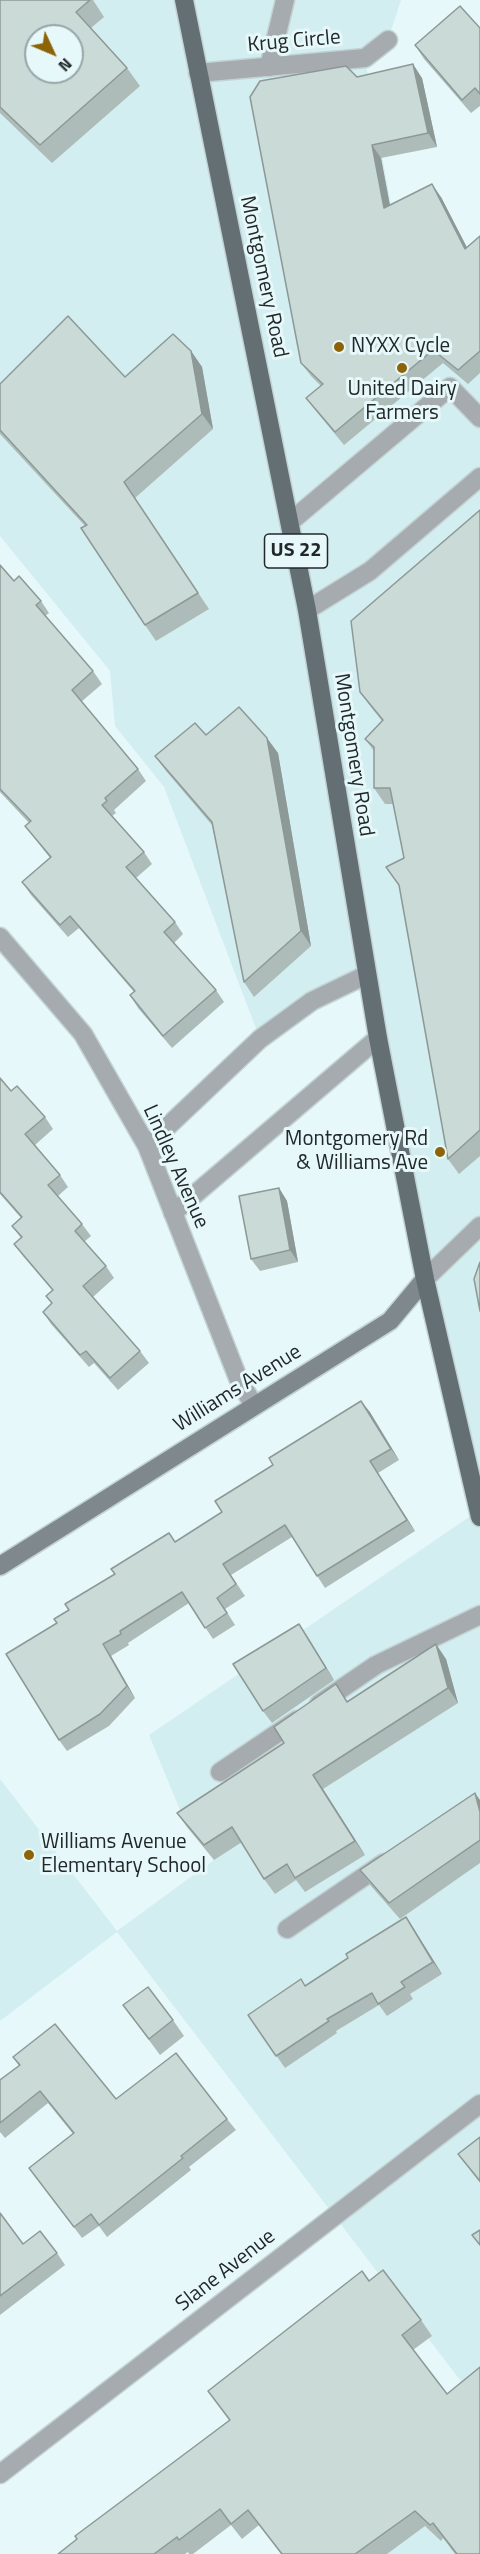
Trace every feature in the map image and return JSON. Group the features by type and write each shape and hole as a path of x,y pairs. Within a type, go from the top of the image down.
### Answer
{"main road":[{"name":"Montgomery Road","path":"183,0 307,610 366,975 425,1279 480,1517"}],"street":[{"path":"269,67 285,0"},
{"name":"Krug Circle","path":"198,73 365,58 388,40"},
{"path":"290,522 450,387 480,418"},
{"path":"307,610 370,572 480,477"},
{"name":"Lindley Avenue","path":"0,937 83,1034 147,1146 238,1378 254,1406"},
{"path":"147,1146 260,1039 312,1001 366,975"},
{"path":"173,1213 378,1038"},
{"name":"Williams Avenue","path":"0,1566 390,1321 425,1279 480,1226"},
{"path":"220,1772 376,1665 480,1615"},
{"path":"287,1929 403,1850"},
{"name":"Slane Avenue","path":"0,2474 480,2104"}],"shaded area":[{"path":"0,0 401,0 388,40 365,58 411,319 480,325 480,2554 333,2554 473,2397 117,1932 0,2021 0,1779 117,1931 214,1860 187,1827 149,1735 478,1511 366,975 260,1039 164,787 115,726 110,671 0,536"}],"building":[{"path":"0,0 90,0 76,12 127,68 40,145 0,107"},
{"path":"460,6 480,28 480,94 475,88 462,100 415,45"},
{"path":"413,64 428,133 372,145 384,208 432,184 465,249 480,236 480,351 458,370 433,350 335,432 306,398 323,384 301,363 250,97 260,81 346,66 357,77"},
{"path":"68,316 125,377 173,334 191,351 202,414 124,482 198,593 145,625 81,528 87,525 0,430 0,384"},
{"path":"480,510 480,1130 448,1159 399,885 386,867 404,858 390,788 374,788 374,747 365,739 383,720 360,692 351,621"},
{"path":"0,565 14,581 19,576 41,601 36,605 93,671 72,690 138,769 105,798 107,801 102,805 144,852 126,867 175,922 164,932 216,990 163,1036 130,995 135,991 70,916 60,925 22,882 51,857 25,826 31,821 0,789"},
{"path":"239,707 267,738 301,931 244,982 212,822 155,756 195,723 206,735"},
{"path":"0,1078 11,1091 17,1086 45,1117 25,1134 60,1175 48,1185 82,1224 75,1231 106,1266 83,1286 140,1351 110,1378 86,1351 80,1355 43,1312 52,1303 46,1296 53,1290 14,1244 22,1237 12,1226 22,1217 0,1192"},
{"path":"279,1188 290,1250 251,1259 239,1196"},
{"path":"480,1262 480,1311 474,1279"},
{"path":"361,1401 391,1449 370,1461 407,1520 317,1576 285,1525 223,1564 236,1584 217,1598 227,1613 205,1628 182,1592 120,1631 121,1634 103,1644 127,1686 100,1714 59,1740 6,1654 57,1623 54,1619 69,1610 65,1604 115,1574 111,1569 169,1533 175,1542 222,1512 215,1501 273,1465 269,1458"},
{"path":"299,1624 326,1668 263,1711 233,1664"},
{"path":"436,1644 448,1688 313,1775 355,1841 295,1878 287,1864 264,1879 232,1827 204,1845 177,1813 284,1743 274,1727 336,1684 347,1702"},
{"path":"475,1793 480,1812 480,1840 389,1903 360,1870"},
{"path":"406,1917 433,1962 401,1982 405,1987 378,2004 372,1993 327,2019 329,2021 276,2056 248,2015 301,1979 305,1986 348,1958 346,1954"},
{"path":"148,1987 173,2020 149,2039 123,2005"},
{"path":"55,2024 116,2099 176,2053 227,2119 181,2156 183,2158 99,2225 91,2214 74,2227 29,2168 74,2133 40,2091 0,2123 0,2080 20,2065 13,2057"},
{"path":"480,2137 480,2181 458,2154"},
{"path":"0,2213 23,2244 40,2231 57,2253 0,2296"},
{"path":"480,2230 480,2245 472,2235"},
{"path":"383,2270 421,2320 402,2335 447,2394 480,2367 480,2554 457,2554 433,2523 430,2525 415,2511 355,2554 282,2554 248,2510 231,2524 220,2509 179,2540 177,2537 154,2554 58,2554 77,2539 75,2536 230,2420 208,2391 362,2271 369,2281"}],"place":[{"name":"NYXX Cycle","path":"339,347"},
{"name":"United Dairy Farmers","path":"402,368"},
{"name":"Montgomery Rd & Williams Ave","path":"440,1152"},
{"name":"Williams Avenue Elementary School","path":"29,1855"}]}
